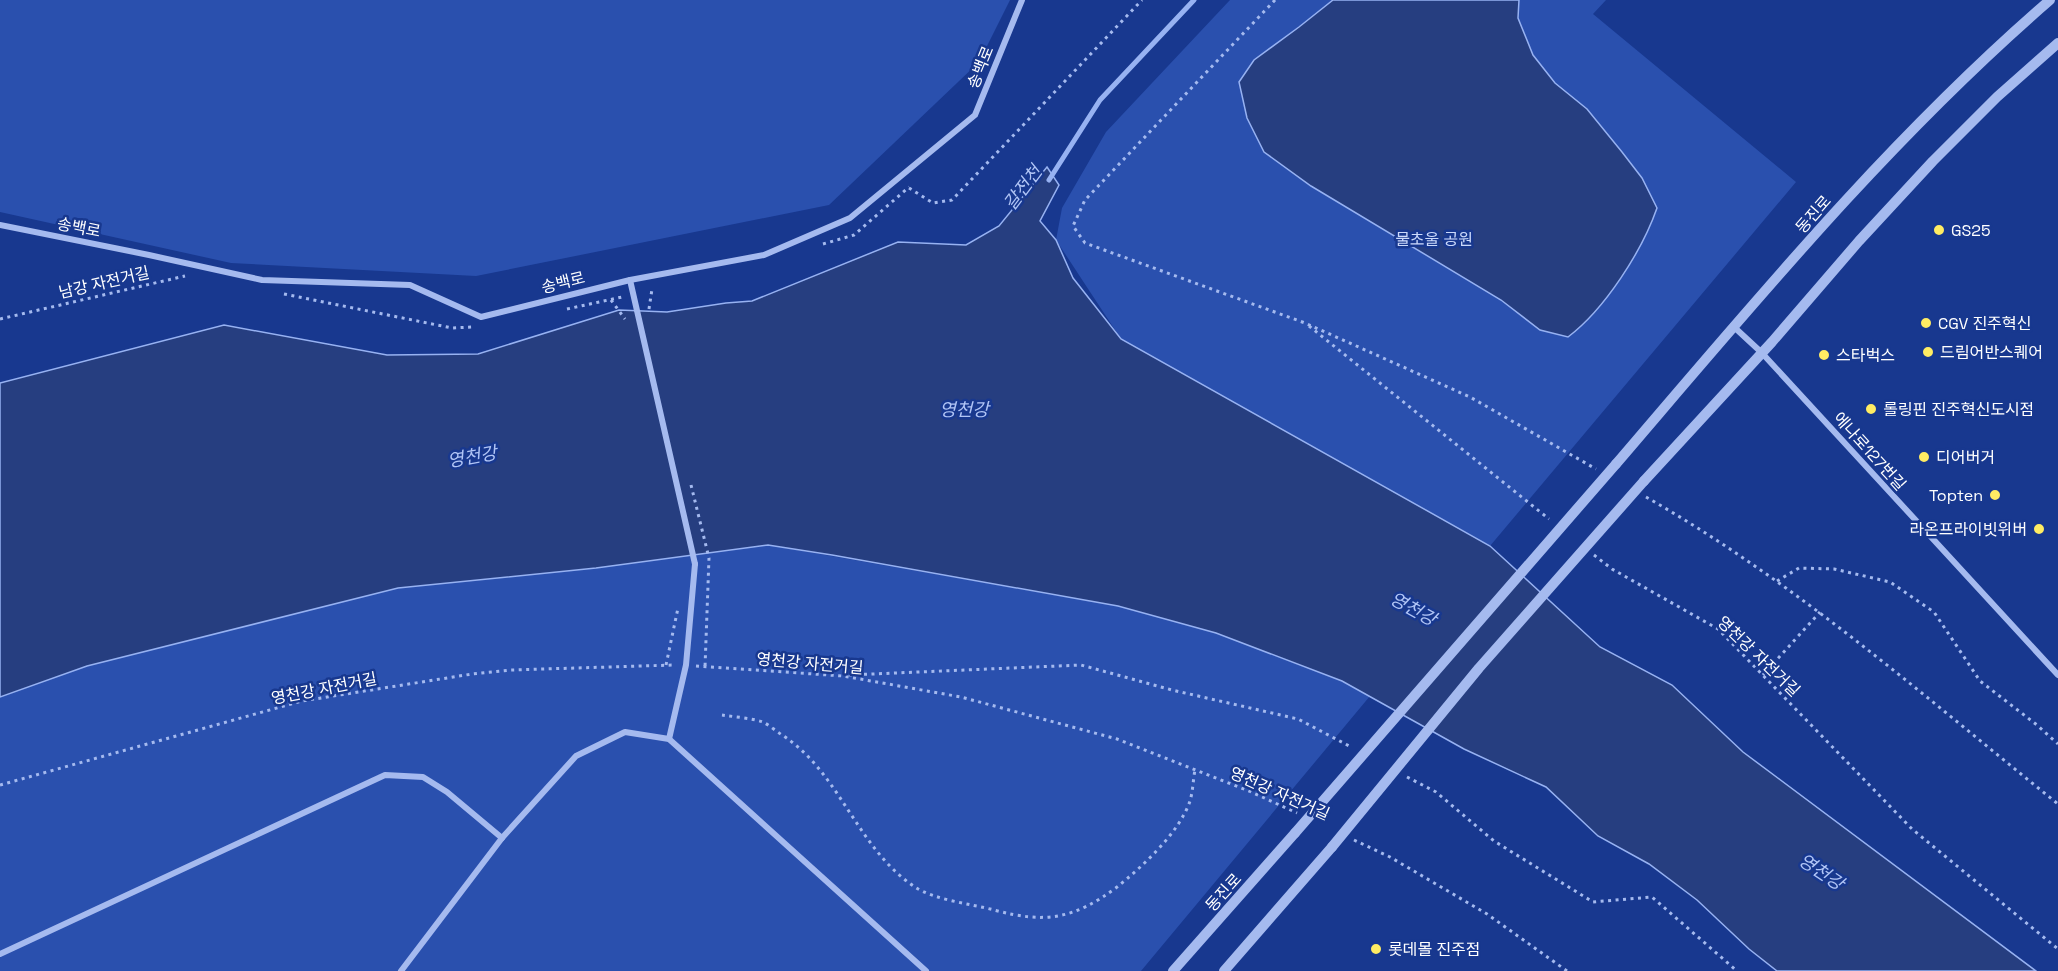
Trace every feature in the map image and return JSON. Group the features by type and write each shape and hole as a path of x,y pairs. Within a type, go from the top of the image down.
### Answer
{"street":[{"name":"송백로","path":"0,225 262,280 410,285 481,317 630,280 764,255 850,218 975,115 1022,0"},
{"name":"동진로","path":"1173,971 1841,203 1930,110 2050,0"},
{"path":"1224,971 1332,848 1479,668 1644,481 1933,161 1997,97 2058,43"},
{"path":"630,280 695,564 686,665 669,740"},
{"name":"에나로127번길","path":"1734,327 1761,352 2058,675"},
{"path":"401,971 502,838 576,756 625,732 669,740 927,971"},
{"path":"0,954 385,775 423,777 447,792 502,838"}],"path":[{"path":"898,180 933,203 952,200 1142,0"},
{"path":"1275,0 1085,200 1073,226 1085,243 1305,323 1470,397 1600,471"},
{"name":"남강 자전거길","path":"0,319 214,269"},
{"path":"276,292 452,328 482,326"},
{"path":"567,309 610,300"},
{"path":"1305,323 1556,524"},
{"path":"1641,494 1690,522 1820,612 2058,804"},
{"name":"영천강 자전거길","path":"1593,554 1612,569 1718,628 1912,829 2058,949"},
{"path":"705,667 709,558"},
{"path":"1777,582 1799,567 1834,569 1890,582 1934,612 1980,681 2058,744"},
{"path":"666,665 679,602"},
{"path":"1763,675 1820,612"},
{"name":"영천강 자전거길","path":"0,785 302,701 511,670 686,665 843,676 962,697 1117,739 1249,791 1303,816"},
{"path":"843,676 1081,665 1172,690 1298,719 1351,747"},
{"path":"722,715 763,722 794,742 821,769 874,847 916,888 944,898 1022,918 1056,917 1065,914 1094,904 1121,884 1171,835 1190,801 1195,770"},
{"path":"1404,775 1436,792 1494,841 1593,902 1652,897 1737,971"},
{"path":"1347,837 1390,857 1487,914 1567,971"}],"green space":[{"path":"0,0 1010,0 979,62 829,205 476,276 231,263 0,212"},
{"name":"물초울 공원","path":"1230,0 1606,0 1593,14 1796,182 1490,546 1121,339 1056,240 1062,208 1106,132"},
{"path":"768,545 1118,606 1216,633 1342,681 1370,696 1141,971 0,971 0,697 87,666 398,588 596,568"}],"water":[{"path":"1333,0 1519,0 1518,18 1533,55 1555,83 1587,109 1622,152 1642,178 1657,208 1642,242 1621,278 1595,311 1568,337 1540,330 1501,300 1311,186 1264,152 1247,118 1239,82 1254,60"},
{"name":"영천강","path":"1047,167 1059,185 1040,221 1056,240 1073,278 1121,339 1490,546 1600,647 1672,685 1743,752 2036,971 1777,971 1749,949 1697,900 1649,864 1598,836 1546,787 1464,749 1342,681 1216,633 1118,606 768,545 596,568 398,588 87,666 0,697 0,383 224,325 387,355 478,354 619,310 667,312 752,301 898,242 966,245 999,226"}],"waterway":[{"name":"갈전천","path":"1049,180 1100,100 1194,0"}],"place":[{"name":"GS25","path":"1939,230"},
{"name":"CGV 진주혁신","path":"1926,323"},
{"name":"드림어반스퀘어","path":"1928,352"},
{"name":"스타벅스","path":"1824,355"},
{"name":"롤링핀 진주혁신도시점","path":"1871,409"},
{"name":"디어버거","path":"1924,457"},
{"name":"Topten","path":"1995,495"},
{"name":"라온프라이빗위버","path":"2039,529"},
{"name":"롯데몰 진주점","path":"1376,949"}]}
